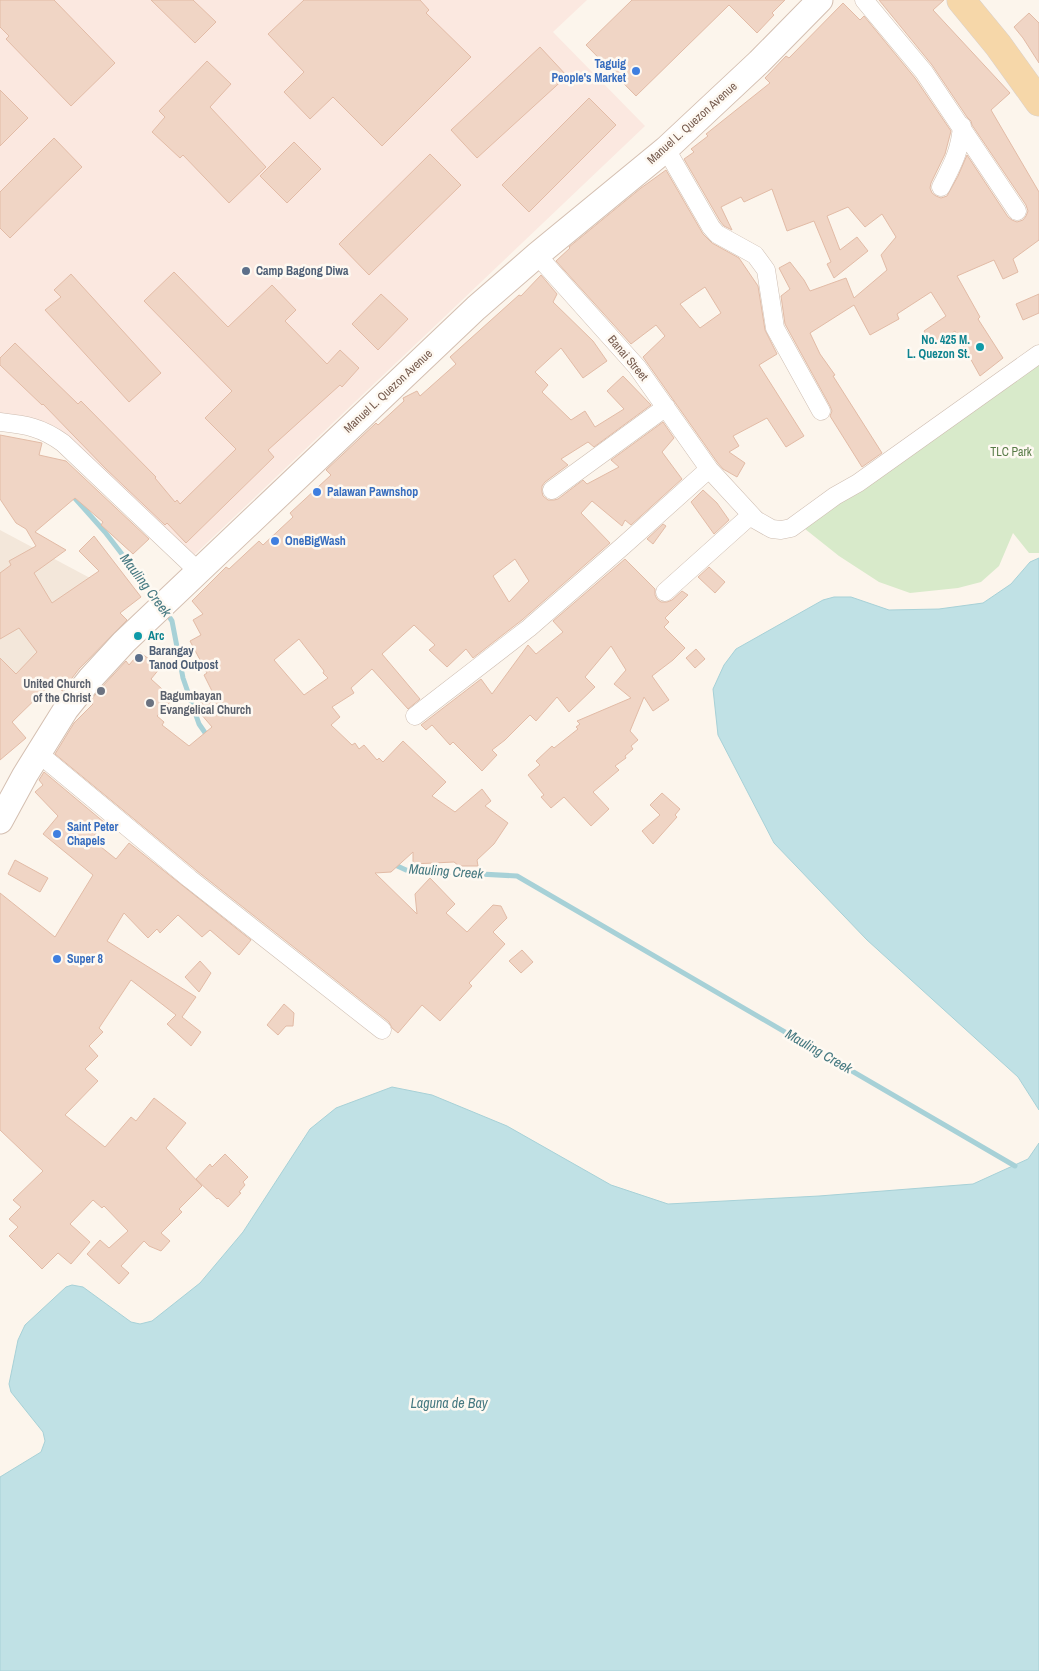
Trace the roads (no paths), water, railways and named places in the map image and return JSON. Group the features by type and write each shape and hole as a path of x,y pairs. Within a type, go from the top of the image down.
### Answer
{"main road":[{"name":"Manuel L. Quezon Avenue","path":"0,821 38,753 66,709 90,679 131,636 476,308 666,149 759,62 820,0"},
{"path":"961,0 998,45 1039,102"},
{"path":"984,0 1039,73"}],"street":[{"path":"864,0 924,72 962,126 1017,211"},
{"path":"941,187 961,144 962,126"},
{"path":"666,149 711,227 717,234 755,256 766,270 776,328 821,411"},
{"name":"Banai Street","path":"537,255 637,367 709,469 756,520 772,529 790,528 858,483 1039,354"},
{"path":"552,490 666,407"},
{"path":"0,422 25,424 38,428 63,443 195,574"},
{"path":"415,716 529,628 709,469"},
{"path":"666,592 752,515"},
{"path":"38,753 190,879 382,1030"}],"water":[{"path":"1039,558 1039,1110 1018,1077 867,940 774,843 718,735 713,689 724,665 736,649 823,600 834,597 851,597 889,610 939,609 983,603 1011,584 1030,562"},
{"name":"Laguna de Bay","path":"392,1087 432,1095 507,1126 611,1185 668,1204 819,1196 973,1184 1028,1159 1039,1143 1039,1671 0,1671 0,1477 41,1452 45,1441 43,1432 11,1392 9,1384 18,1340 25,1325 66,1287 72,1285 83,1287 131,1322 140,1324 152,1321 200,1283 243,1232 310,1129 336,1108"}],"waterway":[{"name":"Mauling Creek","path":"72,495 105,532 158,601"},
{"name":"Mauling Creek","path":"166,612 172,621 183,678 199,724 208,737"},
{"name":"Mauling Creek","path":"393,864 406,870 517,876 1015,1166"}],"place":[{"name":"Taguig People's Market","path":"636,71"},
{"name":"Camp Bagong Diwa","path":"246,271"},
{"name":"No. 425 M. L. Quezon St.","path":"980,347"},
{"name":"Palawan Pawnshop","path":"317,492"},
{"name":"OneBigWash","path":"275,541"},
{"name":"Arc","path":"138,636"},
{"name":"Barangay Tanod Outpost","path":"139,658"},
{"name":"United Church of the Christ","path":"101,691"},
{"name":"Bagumbayan Evangelical Church","path":"150,703"},
{"name":"Saint Peter Chapels","path":"57,834"},
{"name":"Super 8","path":"57,959"}],"park label":[{"name":"TLC Park","path":"1011,452"}]}
